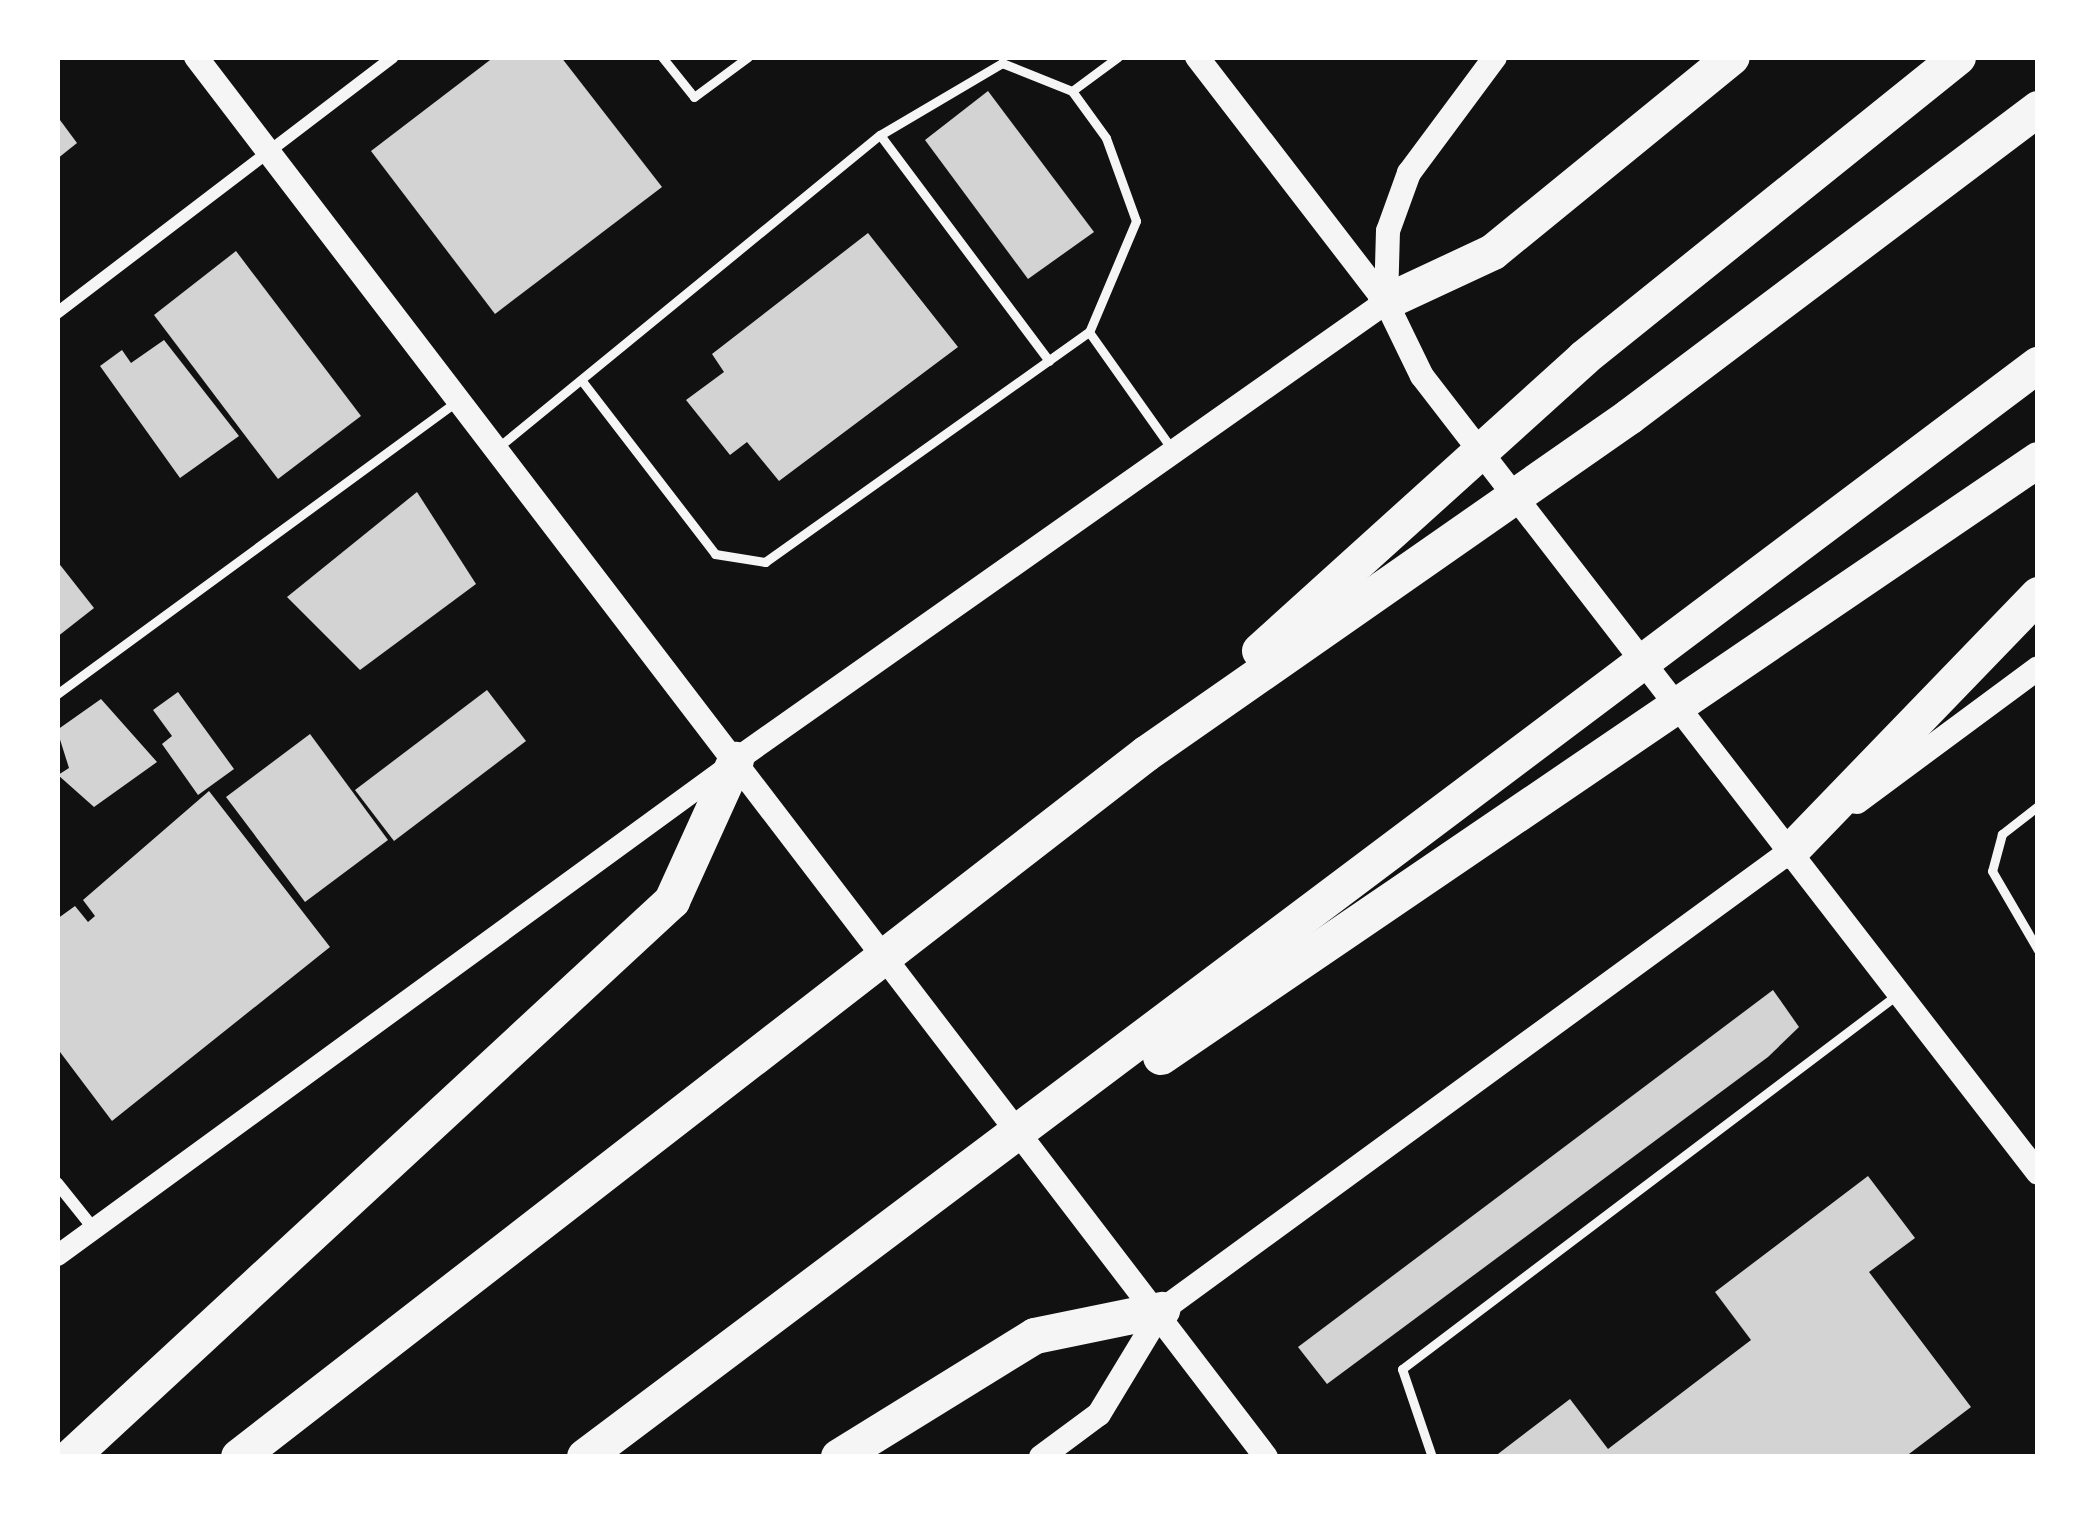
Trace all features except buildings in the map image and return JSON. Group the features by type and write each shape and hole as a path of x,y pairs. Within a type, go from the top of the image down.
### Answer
{"highway":[{"path":"1386,302 1493,252 1732,57"},
{"path":"1146,754 1584,358 1958,57"},
{"path":"239,1457 1146,754 1629,417 2038,109"},
{"path":"585,1457 1755,583 2038,365"},
{"path":"751,1335 2038,460"},
{"path":"1791,851 2038,596"},
{"path":"71,1457 672,901 736,760"},
{"path":"839,1457 1035,1336 1162,1310"}],"main road":[{"path":"196,57 1162,1310 1266,1457"},
{"path":"1197,57 1386,302 1422,376 2038,1173"},
{"path":"1386,302 1388,231 1408,173 1496,57"},
{"path":"736,760 1386,302"},
{"path":"1041,1457 1100,1414 1162,1310 2038,668"}],"street":[{"path":"57,313 393,57"},
{"path":"57,1256 736,760"},
{"path":"57,1184 93,1228"}],"lane":[{"path":"662,57 694,97 748,57"},
{"path":"1072,91 1118,57"},
{"path":"496,449 880,135 1002,63 1072,91 1106,138 1136,221 1089,332 765,562 715,554 582,381"},
{"path":"880,135 1049,361"},
{"path":"1089,332 1174,452"},
{"path":"57,694 458,400"},
{"path":"2038,806 2002,834 1992,871 2038,950"},
{"path":"1432,1457 1402,1369 1829,1052 1901,992"}]}
